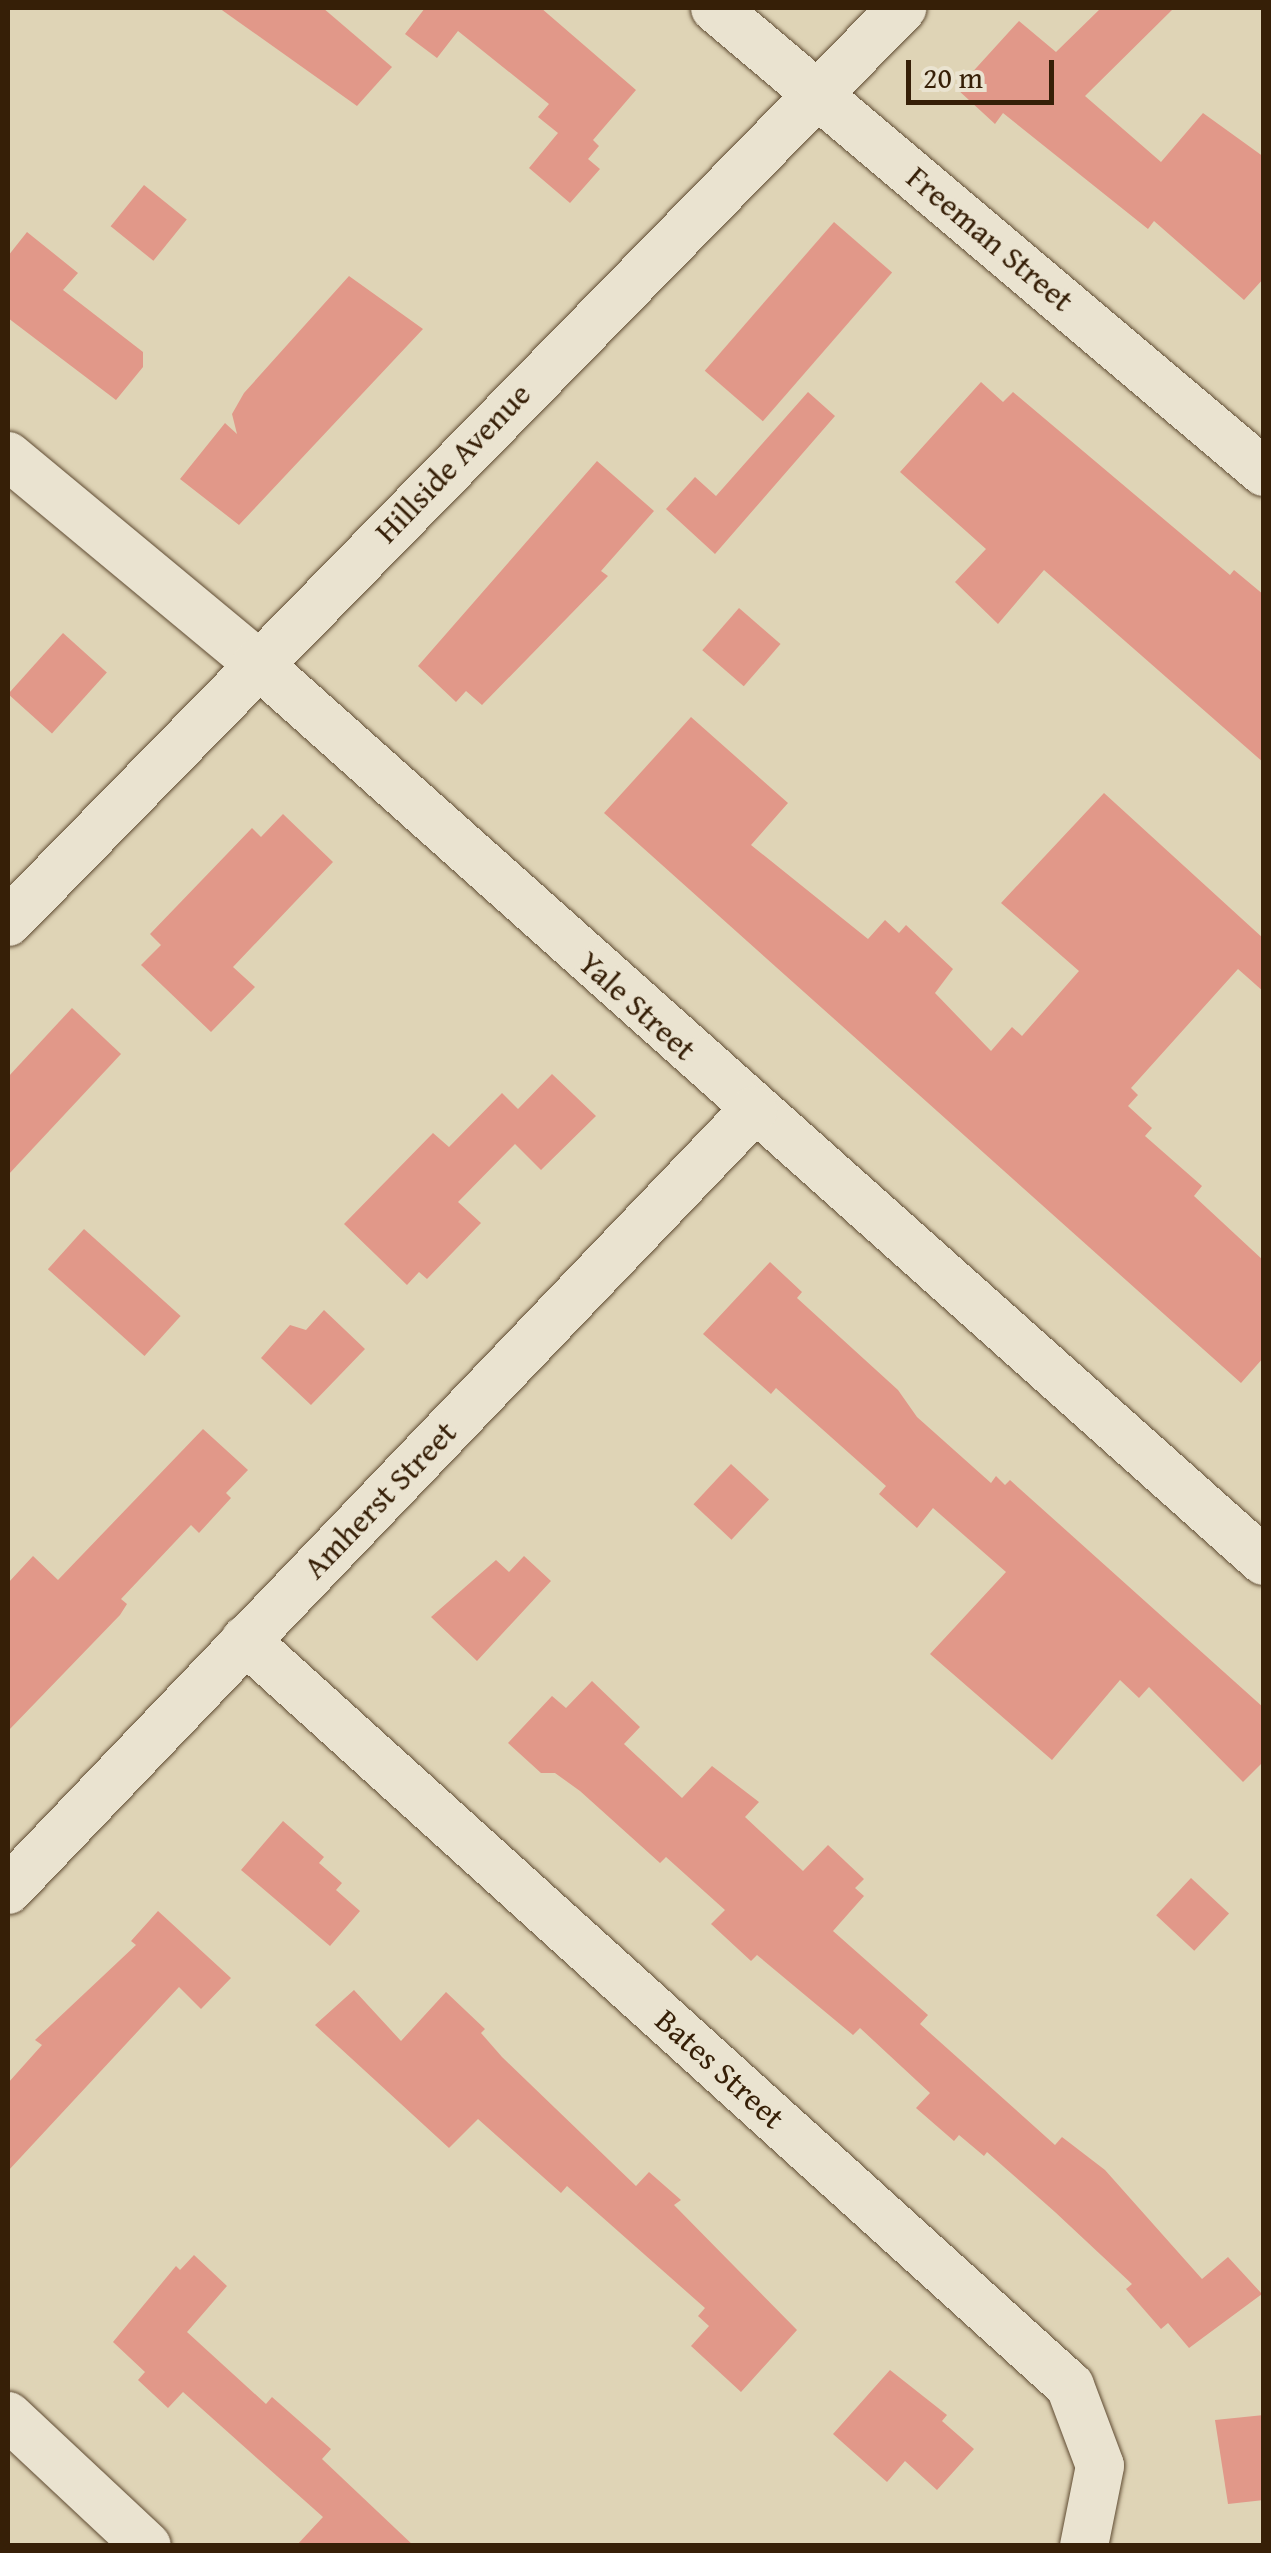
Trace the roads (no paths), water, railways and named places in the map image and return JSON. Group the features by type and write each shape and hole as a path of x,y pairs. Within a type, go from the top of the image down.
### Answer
{"street":[{"name":"Freeman Street","path":"714,8 1264,472"},
{"name":"Hillside Avenue","path":"8,922 257,663 902,8"},
{"name":"Yale Street","path":"8,456 257,663 753,1110 1264,1560"},
{"name":"Amherst Street","path":"8,1890 753,1110"},
{"name":"Bates Street","path":"245,1640 1070,2386 1100,2466 1084,2546"},
{"path":"8,2416 147,2546"}]}
